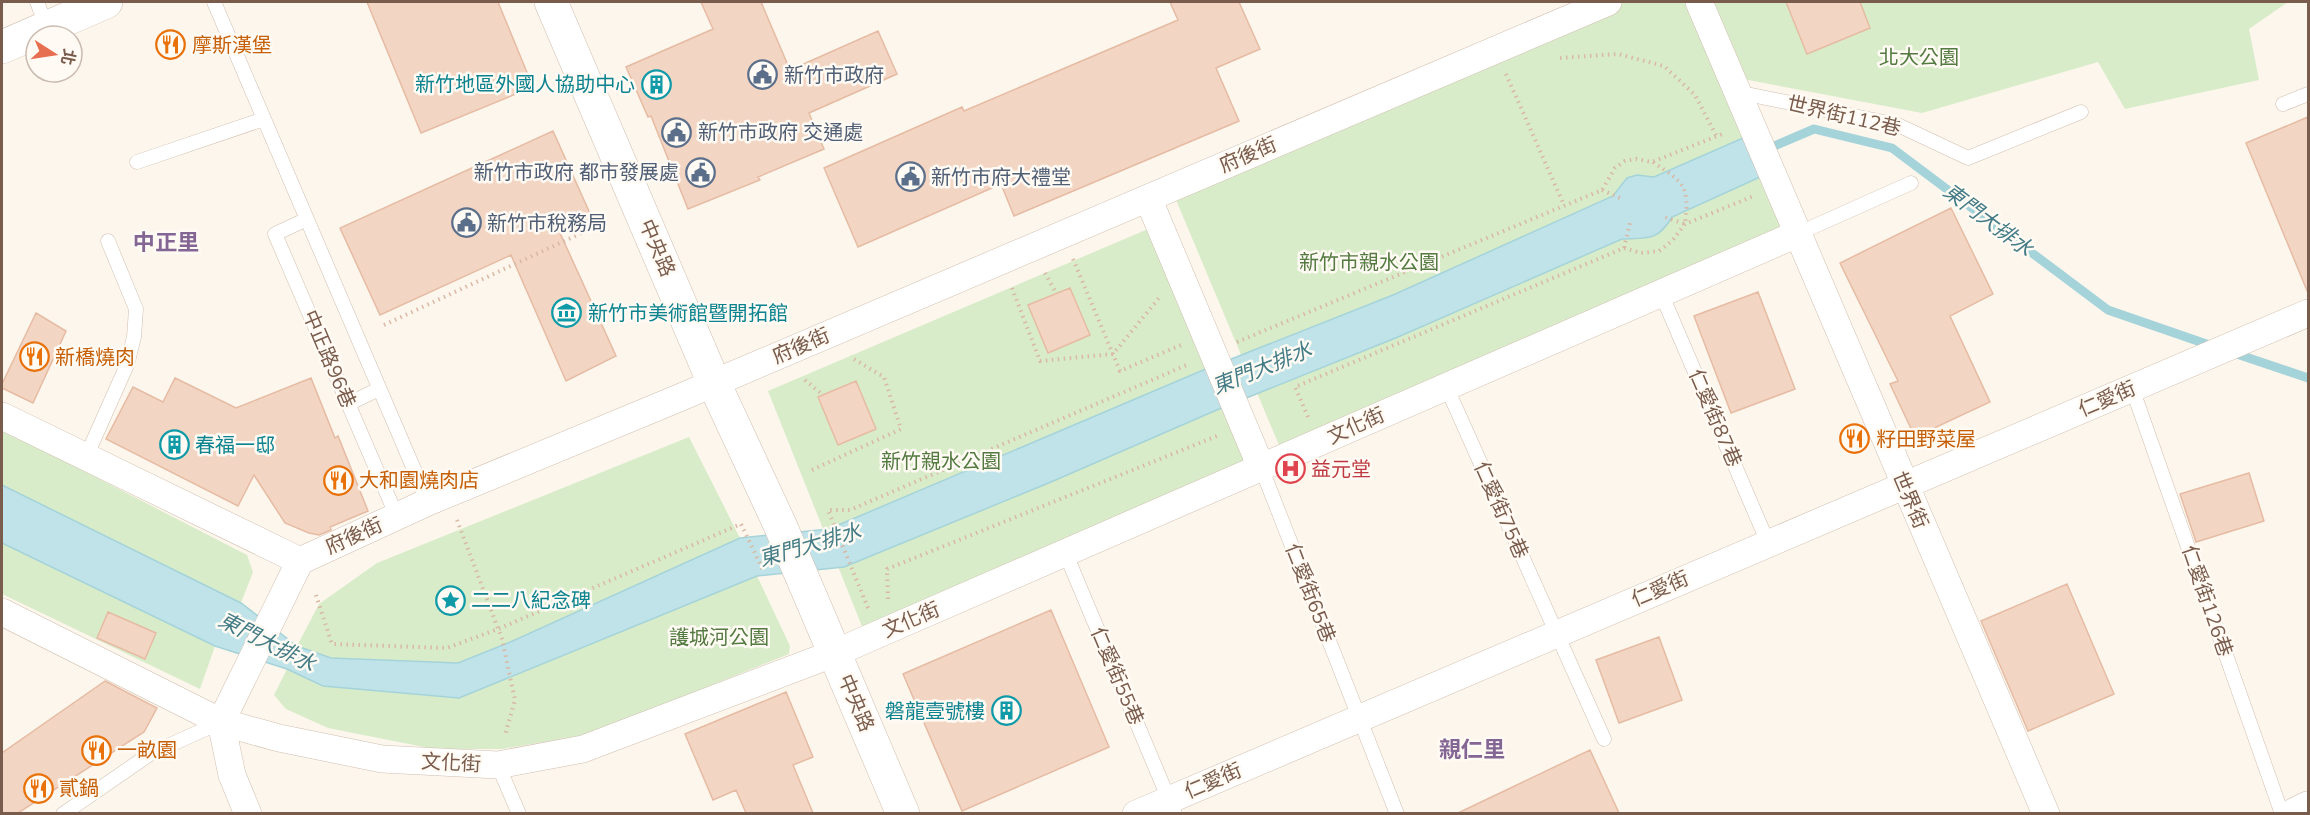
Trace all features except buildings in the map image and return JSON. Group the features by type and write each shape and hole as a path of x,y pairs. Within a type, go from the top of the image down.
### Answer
{"street":[{"path":"2,47 42,14 106,2"},
{"name":"中央路","path":"551,2 714,382 780,525 903,813"},
{"name":"府後街","path":"300,561 428,502 1608,2"},
{"path":"1699,2 1737,92 1742,126"},
{"name":"世界街","path":"1742,126 1767,190 1797,234 2046,813"},
{"path":"1148,198 1214,352 1235,430 1261,467"},
{"name":"文化街","path":"2,612 221,722 279,738 382,759 498,765 583,749 835,653 1797,234"},
{"name":"仁愛街","path":"1136,813 1172,806 1360,718 2308,313"},
{"path":"2,417 300,561 221,722 232,775 248,813"},
{"path":"2296,813 2308,808"}],"lane":[{"name":"中正路96巷","path":"214,2 428,502"},
{"name":"世界街112巷","path":"1737,92 1898,125 1968,158 2081,112"},
{"path":"2283,104 2308,93"},
{"path":"137,162 264,118"},
{"path":"1797,234 1911,183"},
{"name":"中正路96巷","path":"307,219 275,234 397,517"},
{"path":"86,457 127,365 134,337 136,309 108,241"},
{"name":"仁愛街87巷","path":"1661,293 1768,543"},
{"name":"仁愛街75巷","path":"1446,387 1604,739"},
{"name":"仁愛街126巷","path":"2132,388 2282,813"},
{"path":"348,404 379,389"},
{"name":"仁愛街65巷","path":"1261,467 1397,813"},
{"name":"仁愛街55巷","path":"1065,552 1172,806"},
{"path":"63,813 150,754 221,722"},
{"path":"498,765 519,813"}],"path":[{"path":"1495,50 1564,205"},
{"path":"1560,58 1618,54 1664,66 1695,95 1717,137"},
{"path":"1652,162 1742,126"},
{"path":"869,609 828,510 850,510 1214,352 1602,190 1615,168 1625,161 1636,159 1652,162 1675,177 1686,190 1685,225"},
{"path":"1602,190 1622,199"},
{"path":"1311,424 1295,387 1624,248 1641,252 1659,251 1672,241 1685,225 1767,190"},
{"path":"1661,216 1685,225"},
{"path":"1624,248 1630,223"},
{"path":"384,325 603,224"},
{"path":"1072,259 1120,371 1188,342"},
{"path":"1045,272 1056,293"},
{"path":"1012,288 1040,361 1113,354 1165,291"},
{"path":"813,470 901,429 884,377 852,358"},
{"path":"805,380 823,395"},
{"path":"888,603 887,569 1235,430"},
{"path":"456,519 502,639 514,700"},
{"path":"316,595 332,644 447,648 498,629 741,524 766,577"}],"green space":[{"name":"新竹市親水公園","path":"1608,2 1698,2 1797,234 1284,457 1171,188"},
{"name":"北大公園","path":"1710,2 2288,2 2249,29 2259,80 2125,109 2098,62 1922,113 1743,79"},
{"name":"新竹親水公園","path":"1148,229 1257,469 867,639 768,391"},
{"path":"2,429 247,555 253,572 241,603 2,485"},
{"name":"護城河公園","path":"689,437 740,538 508,643 458,663 331,658 297,646 319,604 377,563"},
{"path":"2,543 215,646 200,689 2,594"},
{"name":"護城河公園","path":"757,576 790,646 789,654 590,734 502,749 434,749 328,728 286,709 274,695 287,669 323,686 459,698"}],"water":[{"path":"1743,138 1760,177 1672,217 1662,230 1652,237 1622,239 1398,337 1219,409 1051,482 844,567 757,576 459,698 323,686 287,669 215,646 2,543 2,485 241,603 297,646 331,658 458,663 508,643 740,538 829,529 1201,371 1393,295 1613,196 1627,178 1637,175 1654,177"}],"waterway":[{"name":"東門大排水","path":"1765,150 1814,129 1892,148 2108,310 2215,347"},
{"name":"東門大排水","path":"2231,352 2308,378"}],"place":[{"name":"摩斯漢堡","path":"171,45"},
{"name":"新竹市政府","path":"763,75"},
{"name":"新竹地區外國人協助中心","path":"656,84"},
{"name":"新竹市政府 交通處","path":"677,132"},
{"name":"新竹市政府 都市發展處","path":"700,172"},
{"name":"新竹市府大禮堂","path":"910,177"},
{"name":"新竹市稅務局","path":"466,223"},
{"name":"新竹市美術館暨開拓館","path":"567,313"},
{"name":"新橋燒肉","path":"34,357"},
{"name":"籽田野菜屋","path":"1855,439"},
{"name":"春福一邸","path":"174,445"},
{"name":"益元堂","path":"1290,469"},
{"name":"大和園燒肉店","path":"338,480"},
{"name":"二二八紀念碑","path":"450,600"},
{"name":"磐龍壹號樓","path":"1006,711"},
{"name":"一畝園","path":"96,750"},
{"name":"貳鍋","path":"38,788"}],"district":[{"name":"中正里","path":"166,243"},
{"name":"親仁里","path":"1472,750"}]}
